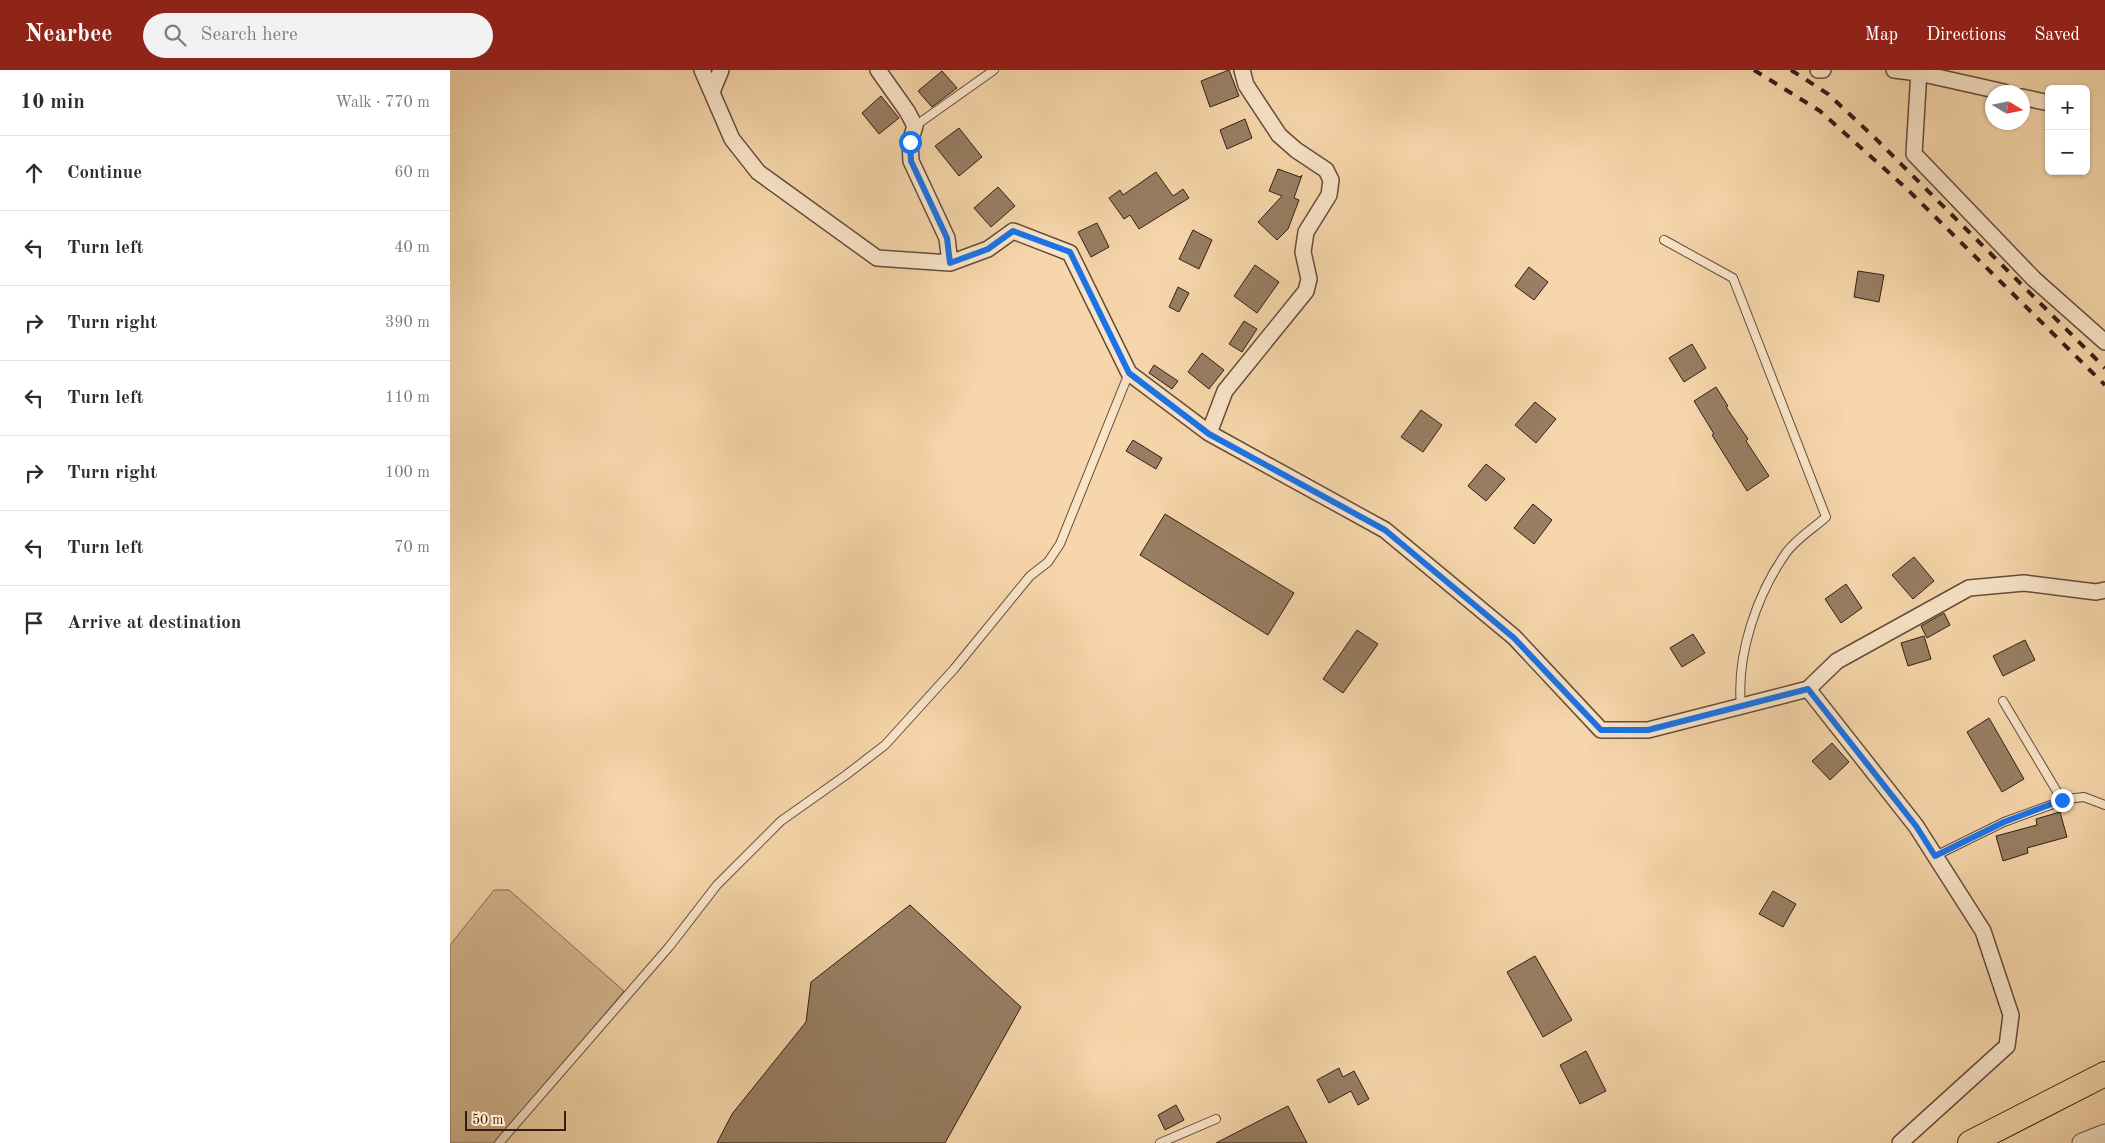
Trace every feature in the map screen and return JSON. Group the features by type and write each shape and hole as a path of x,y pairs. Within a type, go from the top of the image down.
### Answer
{"main road":[{"path":"1970,1143 2105,1074"}],"street":[{"path":"702,70 732,139 758,172 877,258 950,263 988,249 1013,231 1070,252 1129,373 1209,434 1385,530 1514,638 1601,730 1648,730 1808,689 1837,661 1969,588 2024,582 2096,592 2105,590"},
{"path":"712,92 721,70"},
{"path":"878,70 907,111 915,126 910,142 911,161 947,238 950,263"},
{"path":"1209,434 1225,391 1306,291 1309,279 1303,252 1306,232 1329,194 1331,180 1326,170 1296,150 1279,135 1246,85 1242,70"},
{"path":"1818,70 1824,70"},
{"path":"1894,70 1919,71 1985,87"},
{"path":"1919,71 1914,154 2034,278 2105,342"},
{"path":"2030,99 2045,102"},
{"path":"1808,689 1916,826 1983,931 2011,1015 2007,1046 1900,1143"},
{"path":"2082,1143 2105,1134"}],"lane":[{"path":"915,126 994,70"},
{"path":"1664,240 1733,278 1826,517 1787,551 1772,577 1747,634 1739,688 1741,706"},
{"path":"499,1143 669,947 717,885 781,821 885,745 954,670 1030,576 1048,562 1060,544 1129,373"},
{"path":"2004,701 2062,800"},
{"path":"1935,856 2004,822 2062,800 2084,797 2105,805"},
{"path":"1160,1143 1216,1118"}],"shaded area":[{"path":"494,890 509,890 624,991 497,1143 450,1143 450,945"}],"building":[{"path":"1229,70 1239,96 1210,107 1201,81"},
{"path":"942,71 957,88 932,107 918,91"},
{"path":"881,96 899,118 879,134 862,113"},
{"path":"1245,119 1252,138 1227,149 1220,130"},
{"path":"959,128 982,157 959,176 935,146"},
{"path":"1278,169 1300,177 1302,175 1294,198 1299,200 1288,229 1277,240 1258,222 1282,196 1269,191"},
{"path":"1156,172 1173,196 1183,189 1189,198 1139,229 1130,215 1124,219 1109,198 1120,190 1123,195"},
{"path":"998,187 1015,206 991,227 974,208"},
{"path":"1097,223 1109,247 1091,257 1078,232"},
{"path":"1193,230 1212,240 1199,269 1179,259"},
{"path":"1255,265 1279,282 1257,313 1234,296"},
{"path":"1529,267 1548,282 1534,300 1515,286"},
{"path":"1858,271 1884,275 1879,302 1854,297"},
{"path":"1178,287 1189,293 1179,312 1169,307"},
{"path":"1244,321 1257,329 1242,352 1229,344"},
{"path":"1692,344 1706,368 1684,382 1669,358"},
{"path":"1202,353 1224,370 1209,389 1188,372"},
{"path":"1154,365 1178,381 1172,389 1149,373"},
{"path":"1716,387 1728,406 1726,407 1748,439 1746,441 1769,476 1747,491 1712,435 1714,434 1694,401"},
{"path":"1535,402 1556,419 1536,443 1515,425"},
{"path":"1421,410 1442,425 1423,452 1401,437"},
{"path":"1133,440 1162,458 1156,469 1126,451"},
{"path":"1486,464 1505,479 1486,501 1468,486"},
{"path":"1533,504 1552,520 1534,544 1514,528"},
{"path":"1165,514 1294,593 1268,635 1140,555"},
{"path":"1914,557 1934,581 1913,599 1892,575"},
{"path":"1846,584 1862,608 1841,623 1825,599"},
{"path":"1944,613 1950,625 1927,638 1921,626"},
{"path":"1357,630 1378,644 1343,693 1323,679"},
{"path":"1693,634 1705,653 1682,667 1670,648"},
{"path":"1924,636 1931,659 1908,666 1901,643"},
{"path":"2025,640 2035,660 2003,676 1993,656"},
{"path":"1989,718 2024,779 2002,792 1967,732"},
{"path":"1832,743 1849,762 1830,780 1812,761"},
{"path":"2060,812 2067,837 2027,848 2028,853 2003,861 1996,836 2037,825 2036,819"},
{"path":"1773,891 1796,904 1783,927 1759,914"},
{"path":"910,905 1021,1007 945,1143 717,1143 732,1114 806,1022 811,982"},
{"path":"1535,956 1572,1020 1543,1037 1507,972"},
{"path":"1586,1051 1606,1091 1580,1104 1560,1065"},
{"path":"1339,1068 1343,1077 1354,1071 1369,1099 1358,1105 1351,1091 1329,1103 1317,1080"},
{"path":"1176,1105 1184,1120 1165,1130 1158,1115"},
{"path":"1288,1106 1307,1143 1216,1143"}],"railway":[{"path":"1754,70 1820,111 1908,190 2105,385"},
{"path":"1791,70 1828,94 1875,138 2105,368"}],"route":[{"path":"910,142 911,161 947,238 950,263 988,249 1013,231 1070,252 1129,373 1209,434 1385,530 1514,638 1601,730 1648,730 1808,689 1916,826 1935,856 2004,822 2062,800"}]}
